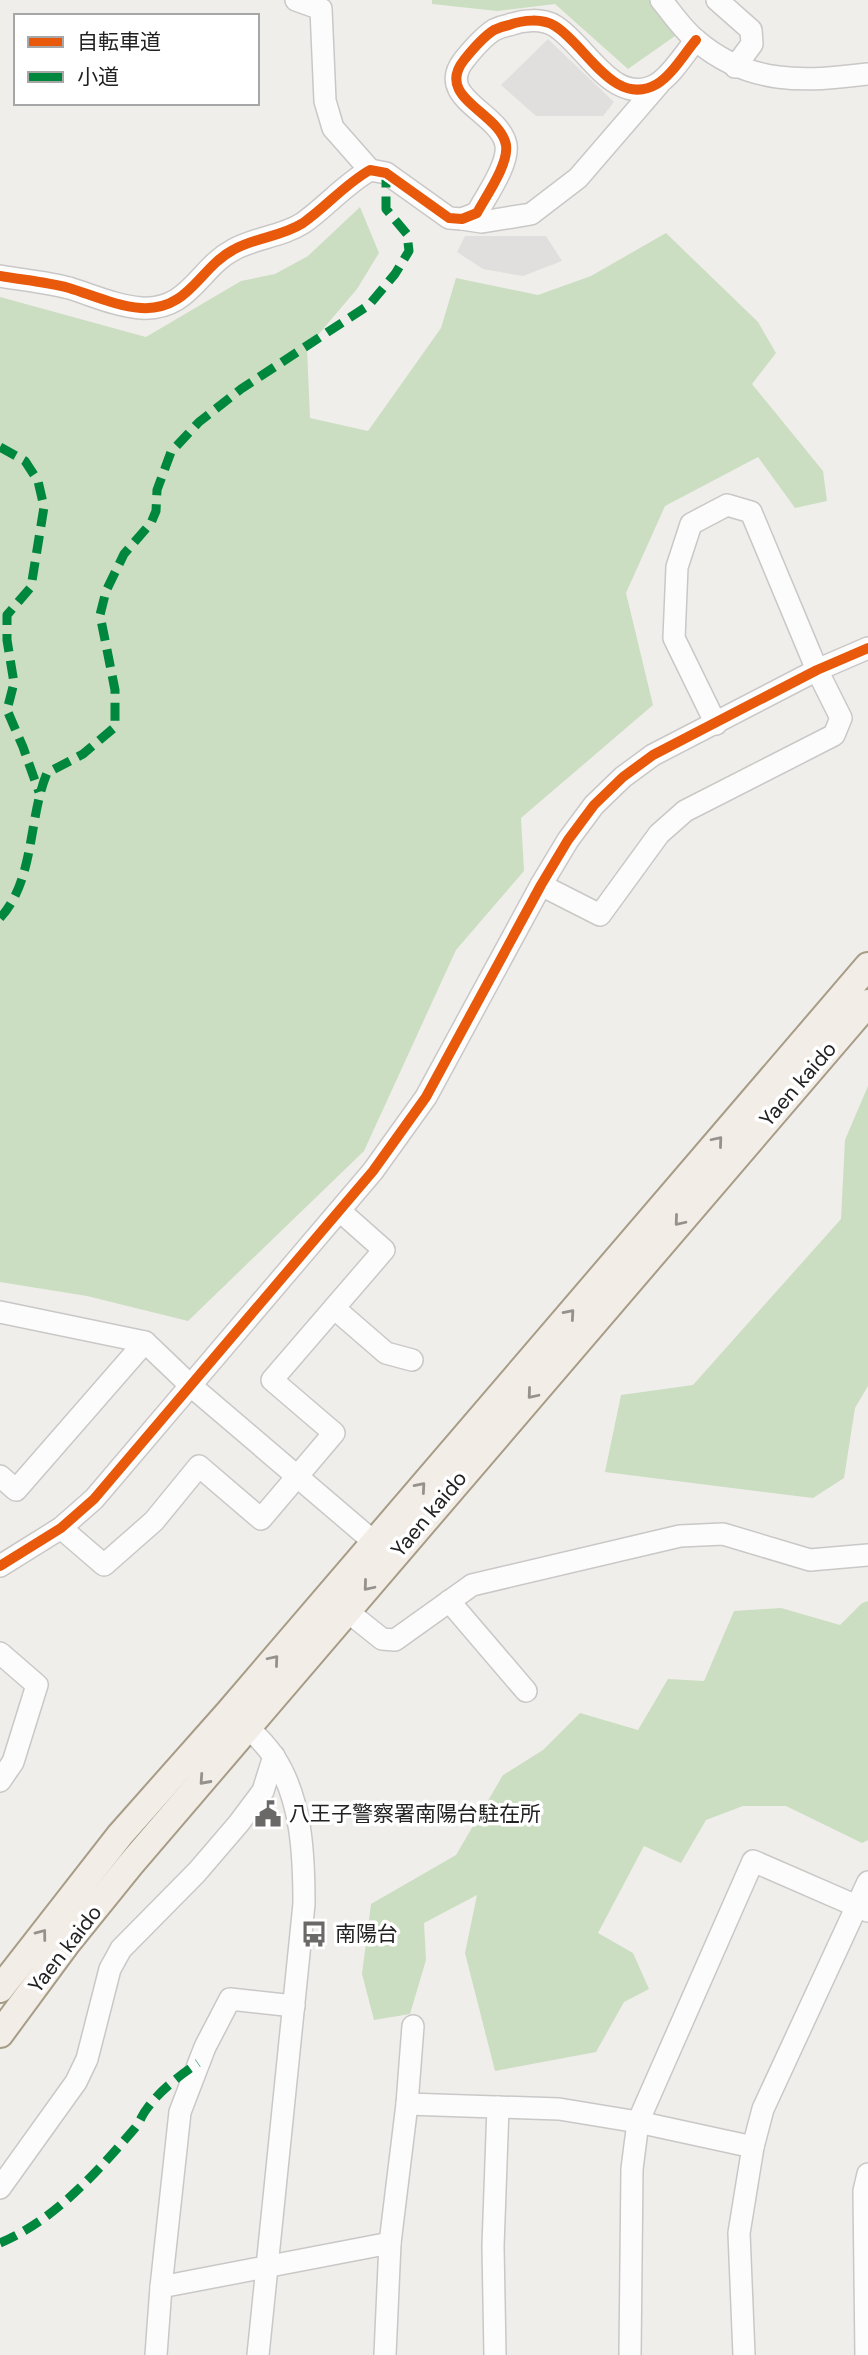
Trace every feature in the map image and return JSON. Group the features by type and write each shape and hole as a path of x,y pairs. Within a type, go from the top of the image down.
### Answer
{"main road":[{"name":"Yaen kaido","path":"0,1989 120,1835 229,1712 868,966"},
{"name":"Yaen kaido","path":"0,2034 67,1943 147,1845 868,1003"}],"street":[{"path":"296,0 321,9 325,102 333,128 370,170 386,173 449,218 482,222 531,214 578,178 696,40"},
{"path":"661,0 696,40 735,67 770,77 800,80 868,74"},
{"path":"717,0 751,30 752,44 735,67"},
{"path":"462,219 477,213 506,159 506,144 498,129 462,95 456,84 456,70 471,51 494,30 518,22 540,20 555,26 616,83 631,90 645,90 660,82"},
{"path":"0,276 65,288 109,302 142,308 167,305 188,293 230,251 256,239 283,234 303,223 370,170"},
{"path":"541,885 600,915 659,834 685,811 834,735 841,718 817,670 751,512 727,505 691,524 677,567 674,638 716,724"},
{"path":"0,1566 61,1528 94,1499 373,1171 426,1097 541,885 568,840 594,805 623,777 653,755 817,670 868,648"},
{"path":"61,1528 104,1565 154,1521 199,1466 261,1519 298,1477 334,1433 272,1380 384,1250 340,1210"},
{"path":"334,1308 386,1353 412,1360"},
{"path":"0,1312 145,1342 190,1385 374,1542"},
{"path":"0,1476 16,1490 145,1342"},
{"path":"347,1611 382,1639 395,1640 472,1585 680,1536 723,1534 810,1560 868,1555"},
{"path":"449,1601 526,1691"},
{"path":"0,1653 37,1685 13,1762 0,1781"},
{"path":"229,1712 274,1756 293,1802 303,1853 304,1904 258,2355"},
{"path":"0,2188 76,2082 87,2059 110,1969 121,1949 197,1872 239,1823 263,1791 274,1756"},
{"path":"630,2355 632,2169 638,2122 753,1861 863,1908"},
{"path":"744,2355 739,2233 763,2109 863,1908 868,1882"},
{"path":"156,2355 180,2112 205,2047 230,1999 294,2006"},
{"path":"385,2355 390,2243 407,2104 413,2026"},
{"path":"407,2104 559,2109 638,2122 754,2147"},
{"path":"495,2355 494,2246 498,2107"},
{"path":"866,2355 864,2191 868,2174"},
{"path":"161,2287 390,2243"}],"green space":[{"path":"432,0 651,0 675,36 628,69 555,4 497,11 432,4"},
{"path":"360,207 379,253 357,289 307,348 310,418 368,431 441,328 456,278 538,295 591,276 666,233 758,322 776,353 752,384 823,471 827,501 795,508 758,457 665,506 626,593 653,705 521,818 524,871 456,950 364,1151 188,1321 87,1296 0,1282 0,297 146,337 241,281 275,274 308,256"},
{"path":"868,1086 868,1386 855,1408 844,1478 813,1498 605,1472 621,1395 693,1385 841,1219 845,1140"},
{"path":"868,1601 868,1840 862,1843 786,1806 743,1806 706,1820 681,1863 644,1846 598,1933 633,1953 649,1989 624,2002 596,2052 495,2071 465,1953 477,1895 424,1923 426,1960 410,2014 374,2020 362,1974 371,1904 456,1855 503,1775 543,1750 580,1713 638,1730 668,1679 704,1681 734,1611 781,1608 840,1625 862,1603"}],"shaded area":[{"path":"548,39 614,102 603,116 536,116 501,85"},
{"path":"465,236 546,236 562,261 523,276 483,269 457,252"}],"marked path":[{"path":"0,918 11,903 25,868 47,773 83,754 115,727 115,690 100,615 106,591 124,554 151,523 156,511 157,490 171,452 199,422 241,389 369,305 395,274 409,251 407,234 386,209 386,173"},
{"path":"0,447 25,461 38,481 44,507 31,587 7,615 7,640 14,683 7,710 39,792"},
{"path":"0,2243 39,2222 74,2193 135,2128 157,2096 198,2063"}],"cycle path":[{"path":"0,276 61,286 132,307 157,307 171,303 182,296 221,258 251,242 303,223 370,170 386,173 449,218 462,219 477,213 501,170 506,153 501,133 463,95 457,85 457,73 464,60 490,33 520,22 550,23 567,35 601,72 614,82 627,88 642,89 662,80 696,40"},
{"path":"0,1566 61,1528 94,1499 373,1171 426,1097 541,885 568,840 594,805 623,777 653,755 817,670 868,648"}],"place":[{"name":"八王子警察署南陽台駐在所","path":"268,1814"},
{"name":"南陽台","path":"314,1934"}]}
